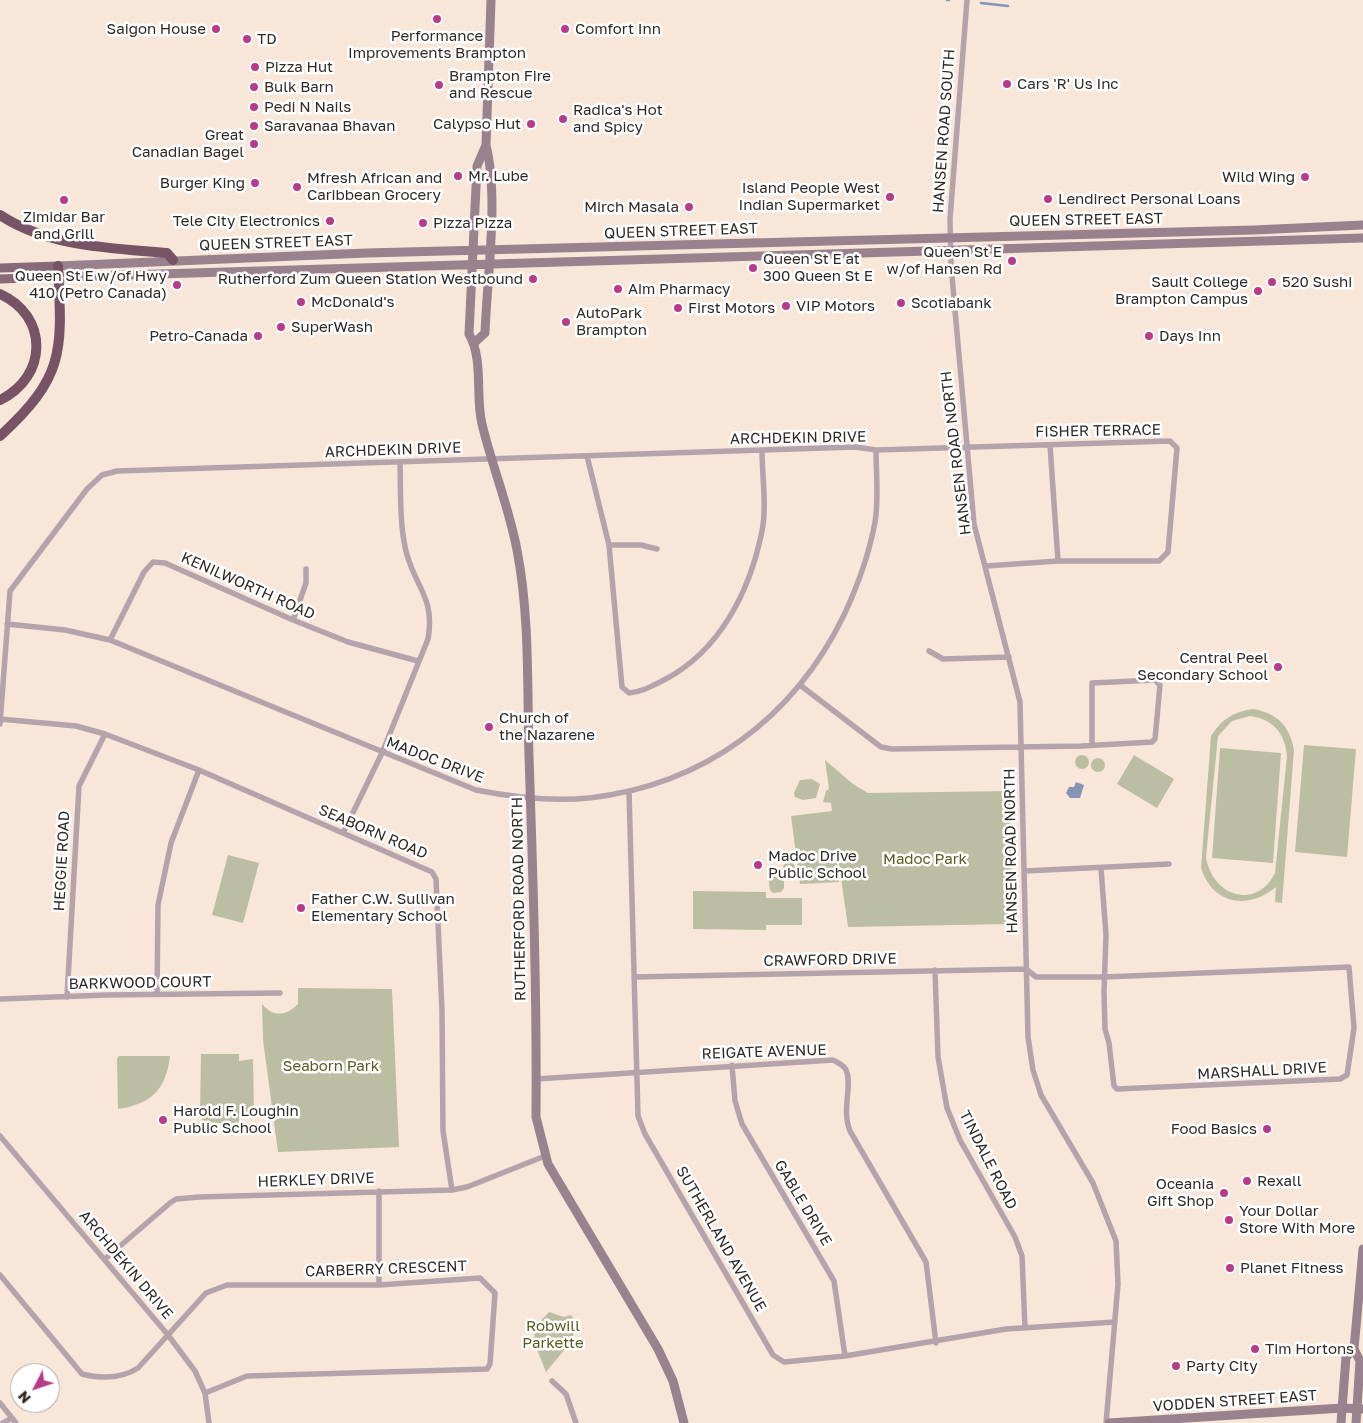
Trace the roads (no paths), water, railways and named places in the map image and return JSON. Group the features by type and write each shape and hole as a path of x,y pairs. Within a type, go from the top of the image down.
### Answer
{"highway":[{"path":"0,215 19,227 55,238 122,249 167,253 173,260"},
{"path":"0,436 31,405 43,388 52,370 61,332 58,272"},
{"path":"0,294 14,301 29,318 34,328 36,346 33,364 25,381 10,395 0,400"}],"main road":[{"path":"474,343 485,333 491,166 486,145 491,0"},
{"name":"RUTHERFORD ROAD NORTH","path":"486,145 477,166 469,334 474,343 481,402 480,418 490,460 517,549 524,602 531,799 536,1117 545,1156 658,1349 673,1381 684,1423"},
{"name":"QUEEN STREET EAST","path":"0,279 173,260 1246,230 1363,225"},
{"name":"QUEEN STREET EAST","path":"0,268 58,272 488,264 1363,238"},
{"path":"1356,1423 1360,1409 1360,1361 1354,1348 1363,1249"},
{"path":"1341,1423 1346,1357 1354,1348"},
{"name":"VODDEN STREET EAST","path":"1108,1423 1342,1408 1360,1409"}],"street":[{"name":"HANSEN ROAD SOUTH","path":"950,265 950,237 967,0"},
{"name":"HANSEN ROAD NORTH","path":"950,265 974,524 1020,702 1028,1037 1037,1083 1054,1120 1093,1183 1116,1241 1118,1284 1108,1423"},
{"name":"FISHER TERRACE","path":"966,449 1170,441 1177,448 1168,552 1164,558 1159,561 1058,561 986,566"},
{"path":"1050,445 1058,561"},
{"name":"ARCHDEKIN DRIVE","path":"0,724 10,591 87,489 102,475 117,471 856,447 876,450 966,449"},
{"name":"MADOC DRIVE","path":"7,624 65,630 110,640 476,790 531,799 588,798 628,791 664,781 720,756 771,716 800,685 830,642 856,589 867,558 875,520 876,450"},
{"path":"587,456 609,545 622,687 629,694 639,693 681,671 710,646 729,619 754,564 762,529 762,451"},
{"path":"344,833 382,753 428,639 430,609 407,555 403,524 400,463"},
{"path":"609,545 641,545 657,549"},
{"name":"KENILWORTH ROAD","path":"110,640 144,572 153,562 164,563 292,620 348,642 418,661"},
{"path":"292,620 306,582 306,569"},
{"path":"929,650 943,660 1009,657"},
{"path":"800,685 881,747 892,749 1092,745 1152,742 1155,739 1160,685 1158,682 1155,680 1092,683 1092,745"},
{"name":"SEABORN ROAD","path":"0,720 76,726 105,734 199,770 432,872 436,879 442,1011 443,1131 452,1190"},
{"name":"HEGGIE ROAD","path":"67,996 79,786 105,734"},
{"path":"157,994 158,905 171,843 199,770"},
{"name":"SUTHERLAND AVENUE","path":"628,791 638,1116 645,1134 773,1355 784,1362 845,1356 936,1343 1006,1329 1115,1322"},
{"path":"1025,871 1169,864"},
{"path":"1101,868 1106,935 1104,977"},
{"name":"MARSHALL DRIVE","path":"1026,970 1036,977 1104,977 1350,967 1354,1028 1347,1075 1340,1079 1117,1089 1114,1086 1109,1043 1105,1029 1104,977"},
{"name":"CRAWFORD DRIVE","path":"634,977 935,970 1026,970"},
{"name":"TINDALE ROAD","path":"935,970 938,1057 947,1108 960,1140 1015,1237 1022,1256 1025,1328"},
{"name":"BARKWOOD COURT","path":"0,1000 67,996 280,993"},
{"name":"REIGATE AVENUE","path":"536,1079 637,1071 833,1060 846,1069 845,1109 848,1125 863,1156 926,1262 936,1343"},
{"name":"GABLE DRIVE","path":"732,1065 735,1101 742,1124 834,1281 845,1356"},
{"name":"ARCHDEKIN DRIVE","path":"0,1136 168,1335 195,1371 205,1393 209,1423"},
{"name":"HERKLEY DRIVE","path":"104,1259 160,1210 176,1199 452,1190 468,1186 545,1156"},
{"path":"379,1285 380,1191"},
{"name":"CARBERRY CRESCENT","path":"0,1275 82,1374 96,1377 126,1376 138,1368 206,1294 227,1285 379,1285 480,1278 495,1293 490,1364 487,1369 247,1376 205,1393"},
{"path":"552,1381 566,1394 576,1423"},
{"path":"0,1403 14,1421 3,1423"}],"water":[{"path":"1076,782 1084,785 1080,798 1070,798 1066,793 1069,787 1074,787"}],"waterway":[{"path":"981,3 1008,6"}],"place":[{"name":"Performance Improvements Brampton","path":"437,19"},
{"name":"Saigon House","path":"216,29"},
{"name":"Comfort Inn","path":"565,29"},
{"name":"TD","path":"247,39"},
{"name":"Pizza Hut","path":"255,67"},
{"name":"Cars 'R' Us Inc","path":"1007,84"},
{"name":"Brampton Fire and Rescue","path":"439,85"},
{"name":"Bulk Barn","path":"254,87"},
{"name":"Pedi N Nails","path":"254,107"},
{"name":"Radica's Hot and Spicy","path":"563,119"},
{"name":"Calypso Hut","path":"531,124"},
{"name":"Saravanaa Bhavan","path":"254,126"},
{"name":"Great Canadian Bagel","path":"254,144"},
{"name":"Mr. Lube","path":"458,176"},
{"name":"Wild Wing","path":"1305,177"},
{"name":"Burger King","path":"255,183"},
{"name":"Mfresh African and Caribbean Grocery","path":"297,187"},
{"name":"Island People West Indian Supermarket","path":"890,197"},
{"name":"Lendirect Personal Loans","path":"1048,199"},
{"name":"Zimidar Bar and Grill","path":"64,200"},
{"name":"Mirch Masala","path":"689,207"},
{"name":"Tele City Electronics","path":"330,221"},
{"name":"Pizza Pizza","path":"423,223"},
{"name":"Queen St E w/of Hansen Rd","path":"1012,261"},
{"name":"Queen St E at 300 Queen St E","path":"753,268"},
{"name":"Rutherford Zum Queen Station Westbound","path":"533,279"},
{"name":"520 Sushi","path":"1272,282"},
{"name":"Queen St E w/of Hwy 410 (Petro Canada)","path":"177,285"},
{"name":"Aim Pharmacy","path":"618,289"},
{"name":"Sault College Brampton Campus","path":"1258,291"},
{"name":"McDonald's","path":"301,302"},
{"name":"Scotiabank","path":"901,303"},
{"name":"VIP Motors","path":"786,306"},
{"name":"First Motors","path":"678,308"},
{"name":"AutoPark Brampton","path":"566,322"},
{"name":"SuperWash","path":"281,327"},
{"name":"Petro-Canada","path":"258,336"},
{"name":"Days Inn","path":"1149,336"},
{"name":"Central Peel Secondary School","path":"1278,667"},
{"name":"Church of the Nazarene","path":"489,727"},
{"name":"Madoc Drive Public School","path":"758,865"},
{"name":"Father C.W. Sullivan Elementary School","path":"301,908"},
{"name":"Harold F. Loughin Public School","path":"163,1120"},
{"name":"Food Basics","path":"1267,1129"},
{"name":"Rexall","path":"1247,1181"},
{"name":"Oceania Gift Shop","path":"1224,1193"},
{"name":"Your Dollar Store With More","path":"1229,1220"},
{"name":"Planet Fitness","path":"1230,1268"},
{"name":"Tim Hortons","path":"1255,1349"},
{"name":"Party City","path":"1176,1366"}],"park label":[{"name":"Madoc Park","path":"925,859"},
{"name":"Seaborn Park","path":"331,1066"},
{"name":"Robwill Parkette","path":"553,1334"}]}
